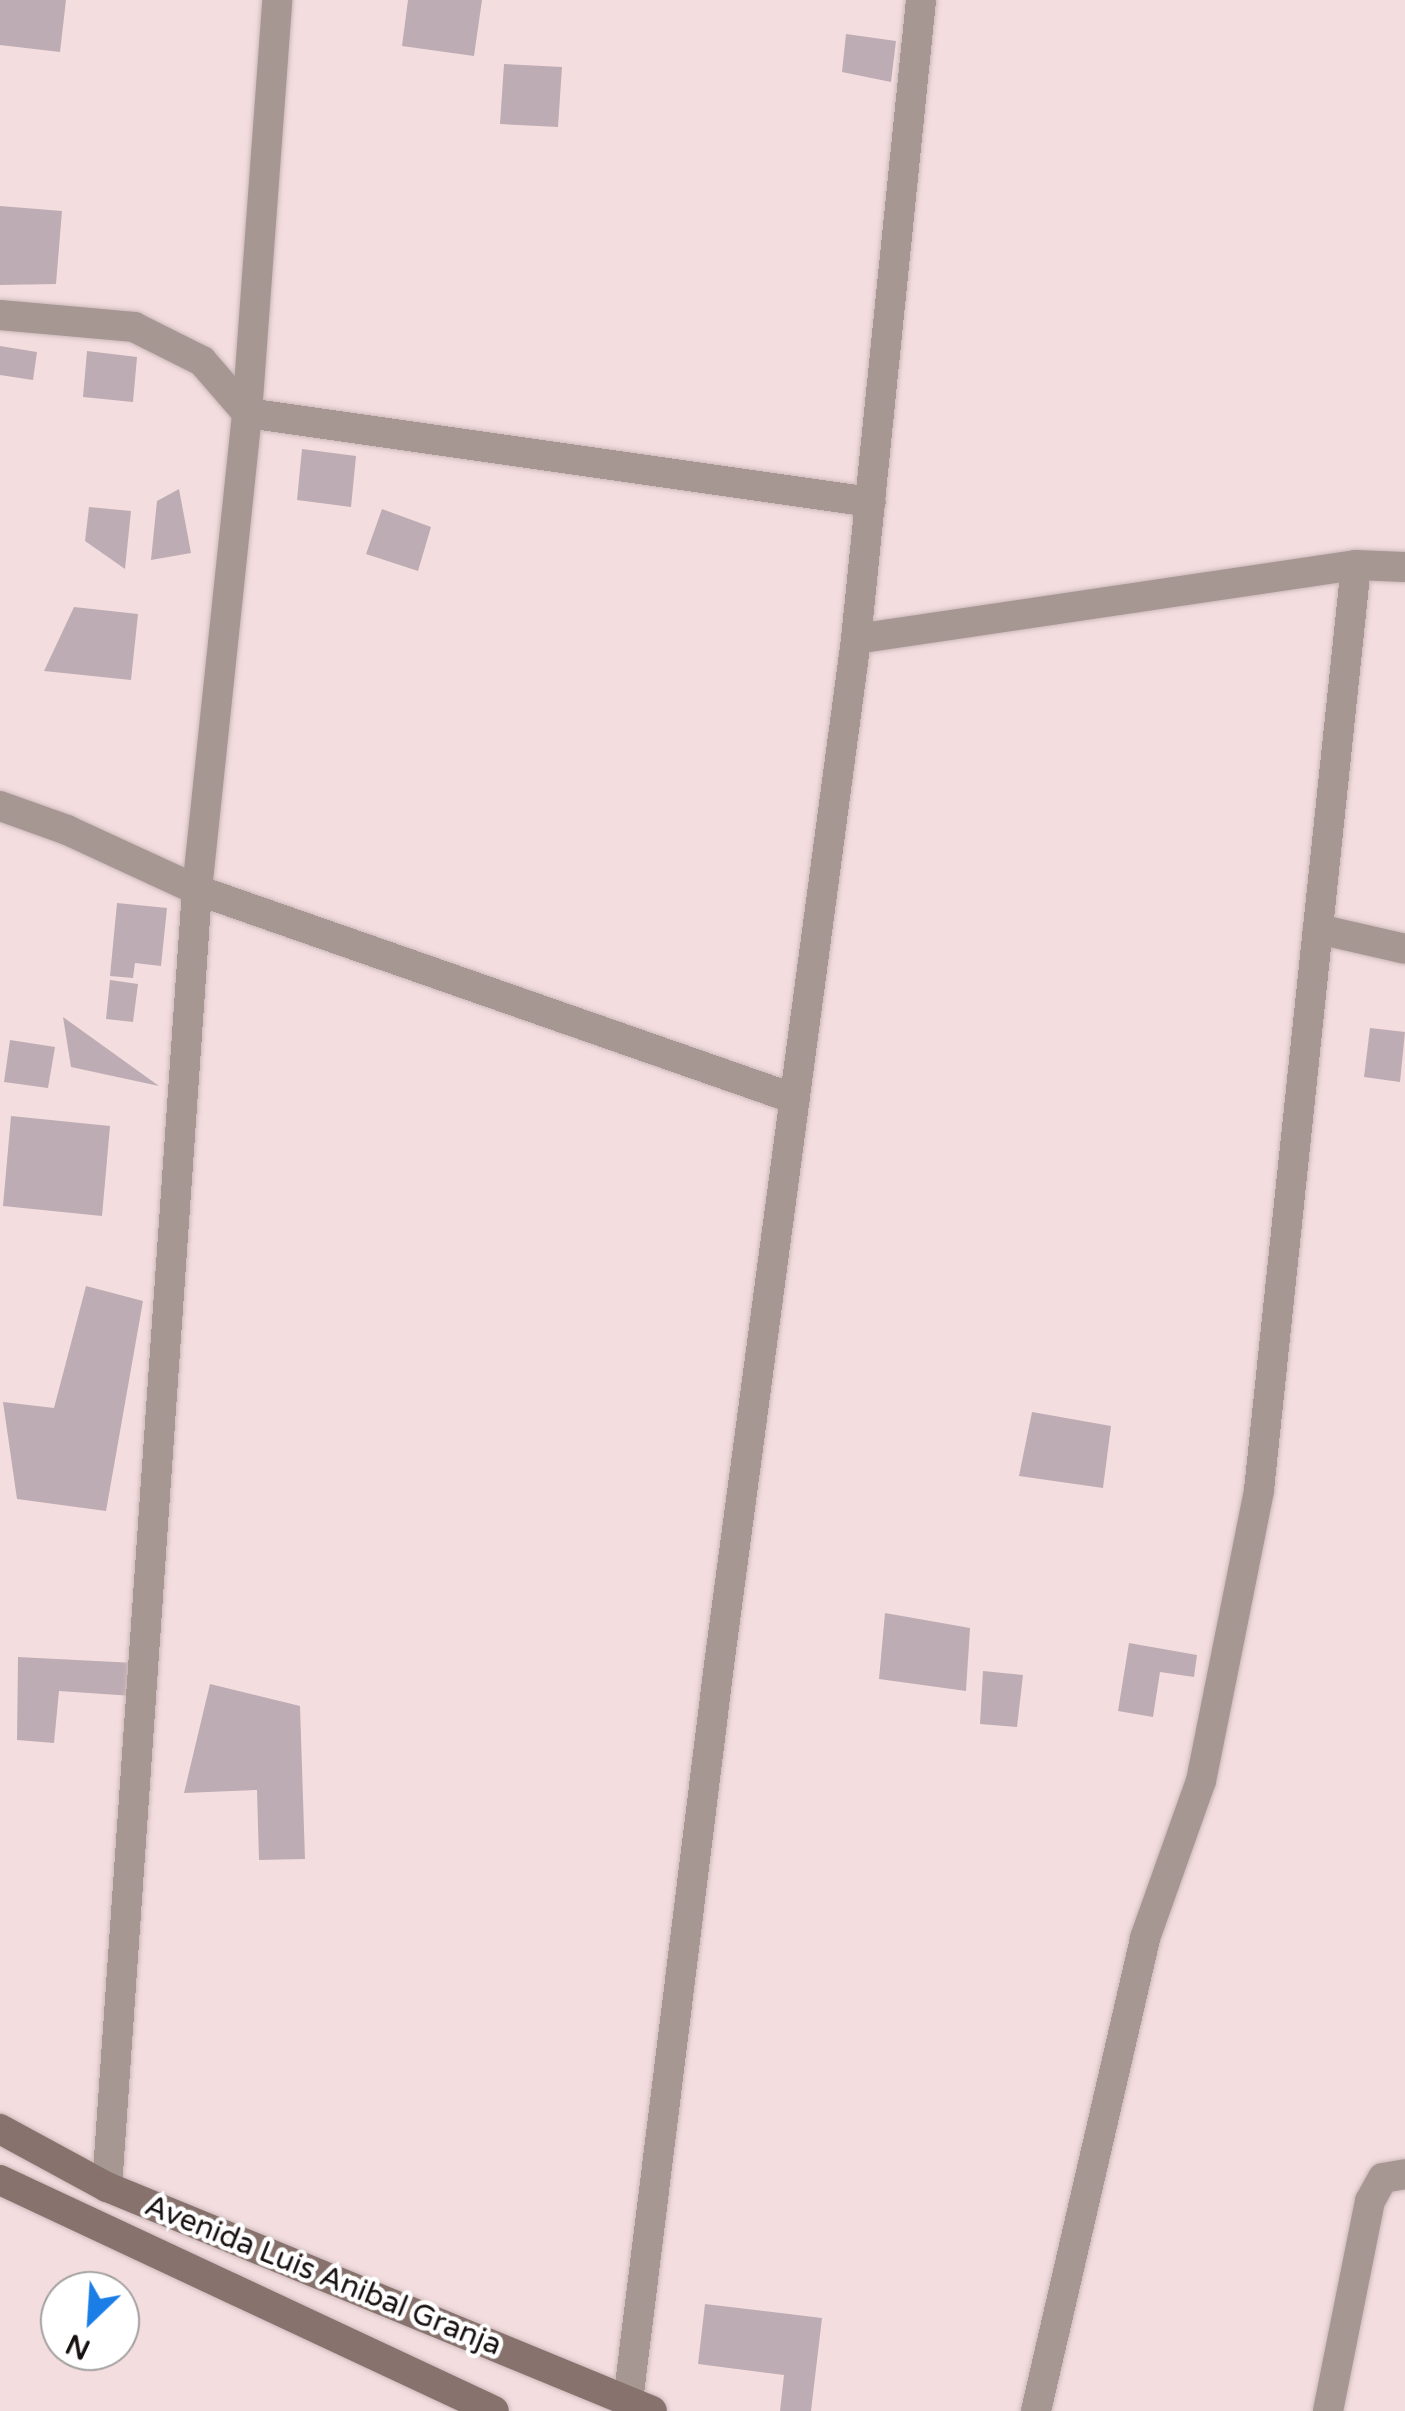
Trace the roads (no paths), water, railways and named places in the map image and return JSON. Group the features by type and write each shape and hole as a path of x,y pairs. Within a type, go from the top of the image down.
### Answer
{"main road":[{"name":"Avenida Luis Anibal Granja","path":"0,2129 107,2187 640,2406"},
{"name":"Avenida Luis Anibal Granja","path":"0,2180 494,2411"}],"street":[{"path":"107,2187 197,890 247,413 277,0"},
{"path":"640,2406 795,1099 856,639 921,0"},
{"path":"0,315 134,327 202,362 247,413 870,502"},
{"path":"856,639 1356,565 1405,566"},
{"path":"1036,2411 1145,1938 1201,1781 1258,1490 1356,565"},
{"path":"0,806 67,830 197,890 795,1099"},
{"path":"1318,929 1405,949"},
{"path":"1328,2411 1370,2201 1382,2178 1405,2174"}]}
